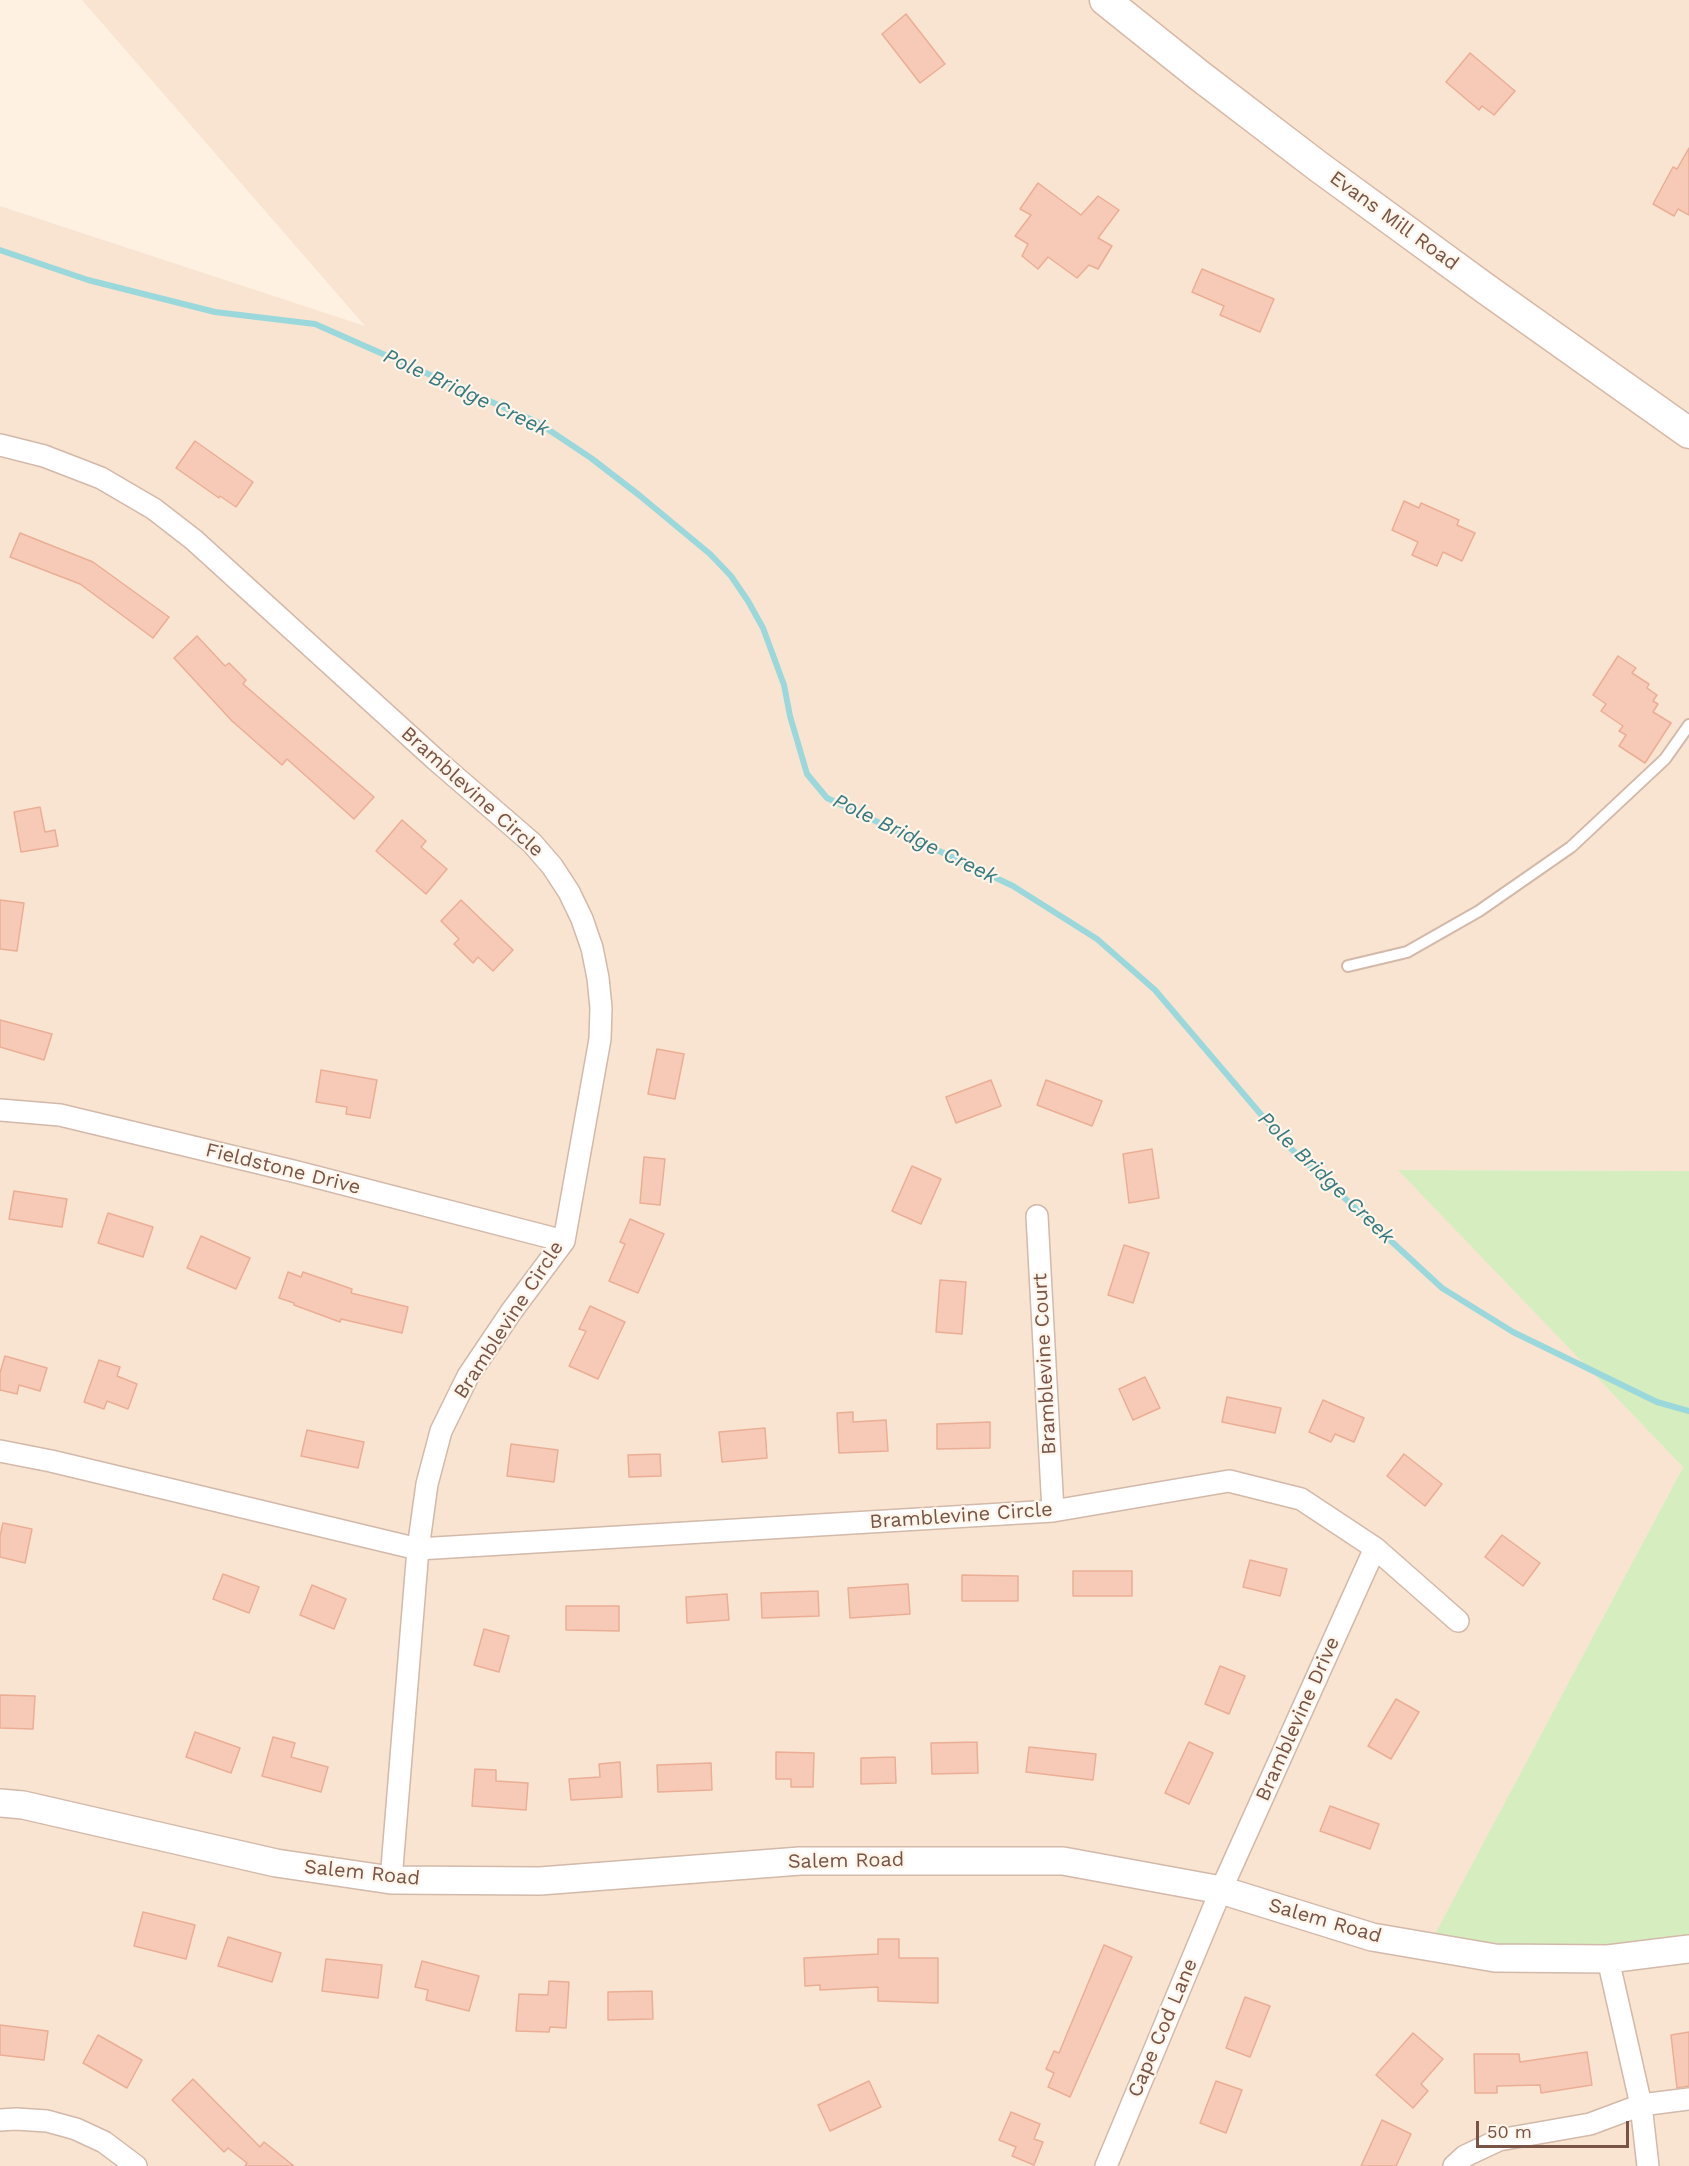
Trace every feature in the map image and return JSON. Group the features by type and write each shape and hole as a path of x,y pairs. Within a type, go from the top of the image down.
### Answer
{"main road":[{"name":"Evans Mill Road","path":"1107,0 1200,76 1319,167 1689,433"}],"street":[{"name":"Bramblevine Circle","path":"0,445 44,456 101,478 154,509 194,540 436,760 532,843 552,866 569,892 582,919 594,958 601,1008 600,1039 564,1241 511,1312 474,1367 441,1431 427,1484 418,1549 391,1880"},
{"name":"Fieldstone Drive","path":"0,1110 60,1115 297,1172 564,1241"},
{"name":"Bramblevine Court","path":"1037,1216 1053,1511"},
{"name":"Bramblevine Circle","path":"0,1451 62,1463 418,1549 1053,1511 1228,1481 1301,1499 1375,1548 1458,1621"},
{"name":"Bramblevine Drive","path":"1221,1890 1375,1548"},
{"name":"Salem Road","path":"0,1803 23,1805 276,1863 391,1880 540,1881 800,1861 1063,1861 1221,1890 1372,1937 1495,1958 1608,1959 1689,1949"},
{"name":"Cape Cod Lane","path":"1106,2166 1221,1890"},
{"path":"1608,1959 1641,2105 1648,2166"},
{"path":"1454,2166 1465,2156 1499,2140 1590,2124 1641,2105 1689,2099"},
{"path":"0,2120 47,2121 76,2129 104,2142 136,2166"}],"lane":[{"path":"1348,966 1407,952 1479,911 1562,853 1665,759 1689,725"}],"shaded area":[{"path":"82,0 1689,0 1689,1171 1399,1170 1683,1467 1435,1935 1689,1946 1689,2166 0,2166 0,206 365,326"}],"green space":[{"path":"1398,1170 1689,1171 1689,1946 1575,1958 1434,1936 1683,1467"}],"building":[{"path":"906,14 945,64 920,83 882,34"},
{"path":"1470,53 1515,91 1494,115 1482,106 1479,110 1446,82"},
{"path":"1689,148 1689,215 1678,209 1674,216 1653,204 1673,167 1677,169"},
{"path":"1038,183 1081,215 1098,196 1119,210 1098,238 1112,246 1098,269 1089,265 1077,278 1048,257 1038,269 1022,256 1028,244 1015,236 1031,215 1020,209"},
{"path":"1202,269 1274,299 1260,332 1220,315 1224,306 1192,292"},
{"path":"195,441 253,482 236,507 176,468"},
{"path":"1404,501 1419,508 1421,503 1459,520 1457,525 1475,533 1462,561 1443,552 1437,566 1412,555 1418,542 1392,530"},
{"path":"20,533 93,562 169,617 153,638 80,584 10,557"},
{"path":"197,636 225,666 229,663 246,680 243,684 374,797 354,819 287,759 282,765 232,721 174,658"},
{"path":"1618,656 1636,668 1632,673 1649,684 1647,688 1657,695 1653,701 1658,704 1653,712 1671,723 1645,763 1619,746 1626,735 1619,731 1623,726 1601,711 1606,704 1593,695"},
{"path":"40,807 45,832 55,830 58,846 21,852 14,812"},
{"path":"402,820 426,841 421,847 447,869 426,894 376,851"},
{"path":"0,900 24,903 17,951 0,949"},
{"path":"461,900 513,950 493,971 478,957 473,963 454,944 459,939 441,921"},
{"path":"0,1020 52,1034 44,1060 0,1047"},
{"path":"657,1049 684,1054 675,1099 648,1094"},
{"path":"321,1070 377,1080 370,1118 346,1114 347,1107 316,1102"},
{"path":"991,1080 1001,1106 956,1123 946,1097"},
{"path":"1046,1080 1102,1101 1092,1126 1037,1105"},
{"path":"1152,1149 1159,1198 1129,1203 1123,1154"},
{"path":"644,1157 665,1159 660,1205 640,1203"},
{"path":"912,1166 941,1179 921,1224 892,1211"},
{"path":"14,1191 67,1199 62,1227 9,1219"},
{"path":"108,1213 153,1227 143,1257 98,1243"},
{"path":"630,1219 664,1234 638,1293 609,1281 625,1244 620,1242"},
{"path":"201,1236 250,1258 236,1289 187,1268"},
{"path":"1124,1245 1149,1253 1133,1303 1108,1295"},
{"path":"288,1272 301,1277 303,1272 352,1289 351,1293 408,1307 402,1333 341,1319 340,1322 279,1298"},
{"path":"940,1280 966,1282 962,1334 936,1332"},
{"path":"590,1306 625,1322 598,1379 569,1366 586,1331 579,1329"},
{"path":"5,1356 47,1368 40,1391 19,1385 17,1394 0,1390 0,1373"},
{"path":"99,1360 120,1367 117,1376 137,1384 128,1409 107,1401 104,1409 84,1402"},
{"path":"1145,1377 1160,1408 1133,1420 1119,1389"},
{"path":"1227,1397 1281,1408 1275,1433 1222,1422"},
{"path":"1323,1400 1364,1418 1354,1442 1335,1434 1331,1442 1309,1432"},
{"path":"853,1412 853,1422 886,1420 888,1451 839,1453 837,1413"},
{"path":"990,1422 990,1448 937,1449 937,1424"},
{"path":"765,1428 767,1458 722,1462 719,1432"},
{"path":"307,1430 364,1442 358,1468 301,1456"},
{"path":"511,1444 558,1450 554,1482 507,1476"},
{"path":"660,1454 661,1476 629,1477 628,1455"},
{"path":"1404,1454 1442,1484 1425,1506 1387,1476"},
{"path":"3,1523 32,1529 25,1563 0,1557 0,1536"},
{"path":"1502,1535 1540,1563 1523,1586 1485,1557"},
{"path":"1250,1560 1287,1569 1280,1596 1243,1587"},
{"path":"1073,1571 1132,1571 1132,1596 1073,1596"},
{"path":"223,1574 259,1587 249,1613 213,1599"},
{"path":"962,1575 1018,1576 1018,1601 962,1601"},
{"path":"908,1584 910,1614 850,1618 848,1588"},
{"path":"312,1585 346,1599 334,1629 300,1615"},
{"path":"818,1591 819,1616 762,1618 761,1593"},
{"path":"727,1594 729,1620 687,1623 686,1597"},
{"path":"566,1606 619,1606 619,1631 566,1630"},
{"path":"484,1629 509,1636 499,1672 474,1665"},
{"path":"1220,1666 1245,1676 1229,1714 1205,1704"},
{"path":"0,1695 35,1696 33,1729 0,1728"},
{"path":"1396,1699 1419,1712 1391,1759 1368,1746"},
{"path":"195,1732 240,1748 231,1773 186,1757"},
{"path":"273,1737 295,1743 291,1757 328,1767 321,1792 262,1776"},
{"path":"977,1742 978,1773 932,1774 931,1743"},
{"path":"1189,1742 1213,1753 1189,1804 1165,1793"},
{"path":"1029,1747 1096,1754 1093,1780 1026,1772"},
{"path":"776,1752 814,1753 813,1787 791,1787 791,1779 776,1779"},
{"path":"895,1757 896,1783 861,1784 861,1758"},
{"path":"620,1762 622,1797 571,1800 569,1779 600,1777 599,1764"},
{"path":"711,1763 712,1790 658,1792 657,1765"},
{"path":"475,1769 496,1770 496,1781 528,1783 526,1810 472,1806"},
{"path":"1330,1806 1379,1824 1370,1849 1320,1831"},
{"path":"143,1912 195,1925 186,1959 134,1946"},
{"path":"228,1937 281,1953 272,1982 218,1966"},
{"path":"878,1939 899,1939 899,1958 938,1958 938,2003 878,2001 878,1987 820,1990 820,1985 805,1986 804,1958 878,1954"},
{"path":"1104,1945 1132,1957 1070,2097 1048,2087 1054,2073 1046,2069 1054,2051 1059,2053"},
{"path":"326,1959 382,1965 378,1998 322,1991"},
{"path":"422,1961 479,1976 469,2011 426,2000 428,1990 415,1987"},
{"path":"549,1981 569,1982 566,2028 550,2027 549,2032 516,2031 519,1994 548,1995"},
{"path":"652,1991 653,2019 608,2020 608,1992"},
{"path":"1245,1997 1270,2006 1250,2057 1226,2048"},
{"path":"0,2025 48,2031 44,2060 0,2055"},
{"path":"1689,2032 1689,2086 1677,2088 1671,2035"},
{"path":"1413,2033 1443,2059 1421,2084 1428,2091 1413,2108 1376,2075"},
{"path":"98,2035 142,2060 127,2088 83,2063"},
{"path":"1587,2052 1592,2085 1541,2093 1540,2085 1497,2086 1497,2093 1475,2093 1474,2054 1519,2054 1520,2062"},
{"path":"193,2079 260,2147 264,2142 294,2166 245,2166 247,2163 228,2148 224,2152 172,2100"},
{"path":"869,2081 881,2107 830,2131 818,2105"},
{"path":"1216,2081 1242,2090 1226,2133 1200,2123"},
{"path":"1011,2112 1040,2124 1034,2139 1043,2142 1034,2165 1012,2156 1016,2147 999,2140"},
{"path":"1382,2120 1411,2134 1396,2166 1361,2166"}],"waterway":[{"name":"Pole Bridge Creek","path":"0,250 88,280 215,312 315,324 537,422 591,458 710,554 731,576 763,628 784,685 790,716 807,774 827,798 1013,886 1097,939 1155,990 1287,1145 1442,1288 1513,1332 1657,1402 1689,1411"}]}
